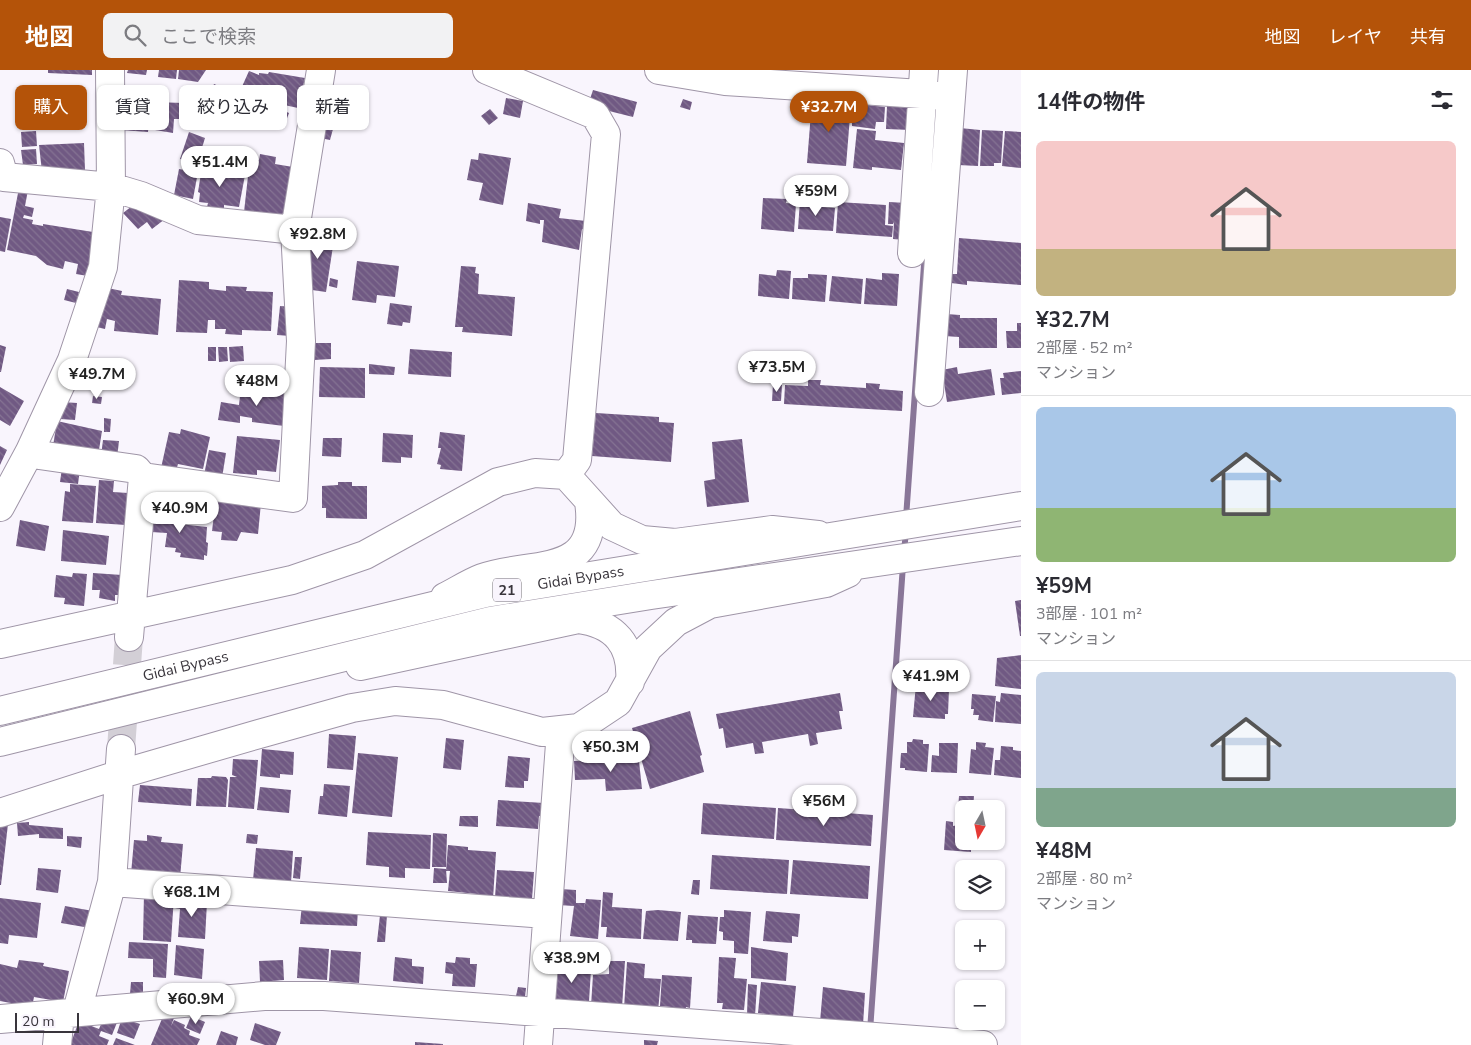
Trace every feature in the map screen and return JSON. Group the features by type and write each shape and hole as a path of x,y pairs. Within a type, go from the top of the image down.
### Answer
{"main road":[{"path":"0,507 30,450 72,360 103,267 111,186 110,70"},
{"path":"30,450 39,455 136,469 143,476 292,498 300,341 295,230 321,70"},
{"path":"487,70 595,115 606,134 577,460 566,475"},
{"path":"659,70 725,81 793,78 952,83 929,392"},
{"path":"912,253 923,82"},
{"path":"0,163 4,177 111,186 141,196 198,220 295,230"},
{"path":"0,644 131,625 292,580 365,555 498,482 534,473 566,475 612,526 642,540 675,543 772,530 829,537"},
{"path":"131,625 143,476"},
{"path":"423,608 483,578 552,566 568,560 580,549 589,535 592,518 589,502"},
{"name":"Gidai Bypass","path":"0,711 486,593 1021,506"},
{"name":"Gidai Bypass","path":"0,742 490,621 875,561 1021,541"},
{"path":"0,813 121,762 352,708 394,701 443,705 542,732 579,728 618,702 648,648 676,622 710,604 826,583 875,561"},
{"path":"223,686 298,679 578,619 601,625 620,638 629,659 630,682"},
{"path":"538,1045 546,914 561,730"},
{"path":"57,1045 112,882 121,762"},
{"path":"112,882 546,914"},
{"path":"0,1018 264,996 324,996 540,1014 982,1045"}],"building":[{"path":"48,70 92,70 92,75 48,73"},
{"path":"128,70 147,70 146,75 127,73"},
{"path":"159,70 177,70 176,79 158,77"},
{"path":"179,70 206,70 198,82 178,79"},
{"path":"249,71 259,75 259,73 268,74 269,72 305,78 303,85 297,85 297,108 287,106 287,85 243,85"},
{"path":"593,90 637,102 633,117 601,109 596,104 597,101 590,99"},
{"path":"506,98 523,101 520,118 503,114"},
{"path":"683,99 692,102 690,110 680,107"},
{"path":"812,100 851,104 846,166 807,163"},
{"path":"169,103 179,103 179,119 174,119 173,133 155,130 169,130"},
{"path":"859,104 885,107 884,122 876,122 875,129 852,126 852,115 858,115"},
{"path":"887,106 912,108 911,130 886,129"},
{"path":"490,109 498,118 489,125 481,116"},
{"path":"960,128 980,130 978,166 958,165"},
{"path":"857,129 876,131 875,140 904,143 901,170 872,167 872,170 853,168"},
{"path":"121,130 148,130 148,132"},
{"path":"316,130 333,130 330,140 315,137"},
{"path":"982,130 1003,131 1001,163 994,163 994,166 980,166"},
{"path":"36,131 37,146 22,147 21,132"},
{"path":"1005,131 1021,132 1021,168 1002,166"},
{"path":"189,132 205,138 197,164 180,159"},
{"path":"84,143 85,170 42,172 39,145"},
{"path":"36,149 37,164 23,165 21,150"},
{"path":"479,153 511,158 503,205 479,200 483,183 467,180 471,159 478,160"},
{"path":"260,154 276,157 275,164 293,167 285,217 244,212 250,158 259,160"},
{"path":"202,167 245,175 239,207 224,205 224,210 207,207 208,203 199,202 200,193 198,192"},
{"path":"179,169 198,172 193,199 174,195"},
{"path":"817,183 836,185 834,200 816,198"},
{"path":"19,188 28,190 25,206 34,208 32,217 24,215 23,218 33,220 32,224 93,232 91,245 93,246 88,276 76,274 78,264 65,261 63,269 47,265 36,256 7,250"},
{"path":"763,198 787,199 786,203 796,204 794,232 761,229"},
{"path":"800,200 809,201 809,206 835,208 833,231 798,229"},
{"path":"838,202 886,205 885,225 893,226 892,237 836,233"},
{"path":"889,202 907,203 904,240 893,239 894,222 893,224 888,224"},
{"path":"136,203 146,206 154,217 160,212 165,219 152,229 147,222 138,229 123,213"},
{"path":"528,203 561,209 559,218 586,221 585,230 582,229 579,250 542,242 544,220 540,220 540,224 526,221"},
{"path":"0,217 11,219 5,252 0,251"},
{"path":"310,230 335,233 326,292 305,289 304,271"},
{"path":"959,238 1021,243 1021,285 967,281 967,285 951,283 952,274 957,274"},
{"path":"357,261 399,266 395,297 377,295 376,303 352,300"},
{"path":"461,266 476,267 475,273 479,274 478,294 515,297 512,336 462,332 463,327 455,327"},
{"path":"777,270 791,271 789,299 758,296 759,274 776,276"},
{"path":"882,273 899,274 897,306 864,304 866,278 882,280"},
{"path":"808,274 827,275 825,302 792,299 793,278 808,278"},
{"path":"832,276 863,279 861,304 829,301"},
{"path":"330,278 338,280 337,288 329,286"},
{"path":"179,280 209,282 209,289 226,291 226,286 247,287 246,291 273,292 271,331 242,330 242,335 225,334 226,329 215,329 215,320 208,320 207,333 176,332"},
{"path":"103,287 122,291 121,295 161,299 158,335 114,331 115,321 107,319 105,329 92,326"},
{"path":"67,289 79,292 76,303 64,300"},
{"path":"390,303 412,306 410,323 403,322 402,326 387,324"},
{"path":"280,306 294,307 291,336 277,335"},
{"path":"946,314 960,315 960,318 997,318 997,348 959,348 959,337 944,336"},
{"path":"1017,323 1021,323 1021,348 1007,348 1006,331 1017,331"},
{"path":"314,343 331,343 331,359 314,360"},
{"path":"0,345 6,347 1,372 0,372"},
{"path":"243,346 244,361 230,362 229,347"},
{"path":"208,347 216,347 216,361 208,361"},
{"path":"218,347 227,347 228,361 219,362"},
{"path":"410,349 452,352 451,377 408,374"},
{"path":"369,364 395,367 394,375 369,374"},
{"path":"320,367 365,368 365,398 319,397"},
{"path":"957,367 958,374 991,369 995,395 947,402 942,370"},
{"path":"1021,371 1021,393 1002,395 1000,378 1004,378 1003,373"},
{"path":"808,380 821,380 820,385 866,388 866,383 880,384 879,389 903,391 902,411 784,404 785,385 808,386"},
{"path":"773,384 782,385 781,401 772,401"},
{"path":"256,385 266,386 266,389 288,392 284,426 252,422 252,418 240,416 240,423 218,420 221,402 239,405 241,387 255,388"},
{"path":"0,387 24,401 10,426 0,420"},
{"path":"93,396 102,397 101,404 92,403"},
{"path":"62,402 77,403 75,420 60,419"},
{"path":"596,413 659,417 659,422 674,423 671,462 592,456"},
{"path":"104,418 111,419 110,432 104,432"},
{"path":"57,421 102,431 98,456 53,446"},
{"path":"181,429 210,437 203,469 178,464 176,471 161,468 169,432 180,434"},
{"path":"440,432 465,435 462,471 440,469 441,465 437,464 441,448 438,448"},
{"path":"383,433 413,435 412,458 401,457 401,463 382,462"},
{"path":"237,436 280,440 276,472 257,470 257,475 233,473"},
{"path":"323,438 342,438 341,457 322,456"},
{"path":"742,439 749,502 707,507 704,481 715,479 712,442"},
{"path":"103,440 119,441 117,458 101,456"},
{"path":"0,446 7,450 0,465"},
{"path":"209,450 226,453 222,478 204,475"},
{"path":"62,468 80,469 78,484 60,482"},
{"path":"99,480 114,481 113,492 128,493 126,525 96,523"},
{"path":"338,482 352,482 352,486 367,486 367,519 326,518 326,508 322,508 322,486 338,485"},
{"path":"70,484 96,486 93,523 62,521 65,491 70,492"},
{"path":"216,499 261,503 258,534 241,532 237,541 221,540 222,532 212,531"},
{"path":"154,501 167,502 166,515 170,515 170,523 207,527 207,556 204,555 204,560 180,557 181,553 175,552 176,548 165,547 167,533 151,532"},
{"path":"20,520 49,526 45,551 16,546"},
{"path":"63,530 109,536 106,565 61,561"},
{"path":"73,573 87,574 84,606 64,604 65,598 54,597 56,575 72,577"},
{"path":"93,573 122,575 121,595 115,595 115,601 99,598 100,590 92,590"},
{"path":"1021,600 1021,636 1020,636 1015,601"},
{"path":"1021,655 1021,689 995,686 997,658"},
{"path":"916,684 940,686 940,688 949,689 948,714 945,714 945,719 913,717"},
{"path":"840,693 843,711 839,711 842,729 816,733 818,744 810,746 808,734 762,742 764,753 755,754 753,743 726,748 723,728 719,729 716,714"},
{"path":"1001,693 1021,695 1021,724 995,722 996,701 1000,702"},
{"path":"972,694 996,696 993,722 978,720 979,715 973,715 974,709 971,709"},
{"path":"690,711 702,755 700,756 704,772 650,789 632,728"},
{"path":"329,734 356,736 353,770 327,768"},
{"path":"446,738 464,740 461,770 443,768"},
{"path":"913,739 923,740 923,744 929,744 927,772 900,768 901,753 907,753 907,742 912,742"},
{"path":"976,742 986,743 985,747 994,748 991,775 969,773 971,749 976,750"},
{"path":"939,743 958,743 957,773 931,772 932,755 939,756"},
{"path":"1001,746 1013,747 1013,750 1021,751 1021,778 994,775 995,760 1000,760"},
{"path":"262,749 294,752 293,775 280,774 280,778 260,776"},
{"path":"358,753 398,757 392,817 352,813"},
{"path":"508,756 530,758 528,781 524,781 524,788 505,787"},
{"path":"233,759 258,760 254,809 228,807 230,777 237,777 232,775"},
{"path":"574,761 639,761 642,789 606,791 605,779 575,780"},
{"path":"212,776 226,777 228,780 226,807 196,806 198,778 211,778"},
{"path":"324,784 350,786 347,817 318,814 320,796 323,796"},
{"path":"140,785 192,789 191,806 138,802"},
{"path":"260,787 291,790 289,813 257,810"},
{"path":"959,796 974,796 974,800 959,800"},
{"path":"498,800 544,803 543,816 539,816 538,829 496,826"},
{"path":"703,803 776,808 774,839 701,834"},
{"path":"778,808 873,815 871,846 776,840"},
{"path":"460,816 478,816 478,827 459,826"},
{"path":"946,821 953,822 953,826 955,826 955,850 971,850 971,852 944,850"},
{"path":"29,822 29,825 63,828 63,839 39,838 39,834 18,836 17,823"},
{"path":"8,824 1,885 0,885 0,825"},
{"path":"368,832 431,835 430,869 405,868 405,878 389,877 389,867 366,865"},
{"path":"433,833 447,834 446,867 432,867"},
{"path":"247,834 258,835 257,844 246,843"},
{"path":"147,835 162,837 161,842 183,844 180,878 131,874 134,840 147,841"},
{"path":"67,836 82,837 81,848 67,846"},
{"path":"448,845 468,847 468,850 496,852 493,899 477,898 477,894 448,891 450,871 446,871"},
{"path":"256,848 293,851 291,883 253,880"},
{"path":"712,855 789,860 787,894 710,889"},
{"path":"295,857 302,857 300,879 293,878"},
{"path":"793,860 870,866 868,899 790,894"},
{"path":"38,868 61,870 58,893 36,890"},
{"path":"434,868 446,869 447,883 433,883"},
{"path":"497,870 534,872 532,899 495,897"},
{"path":"693,880 700,880 699,895 691,894"},
{"path":"560,889 576,890 576,903 585,903 584,910 586,899 601,900 598,939 570,936 574,906 558,905"},
{"path":"603,892 613,893 612,907 642,909 641,939 606,937 607,927 601,927"},
{"path":"144,893 174,896 171,942 143,940"},
{"path":"175,896 207,902 205,939 178,937 180,909 175,908"},
{"path":"0,898 41,903 37,938 9,935 8,944 0,943"},
{"path":"302,904 358,909 357,926 300,924"},
{"path":"65,906 93,911 90,928 61,923"},
{"path":"724,910 751,912 748,954 734,953 734,941 723,940 723,932 719,931 720,917 724,917"},
{"path":"646,911 681,912 678,941 643,939"},
{"path":"766,911 800,914 798,937 792,936 792,943 763,941"},
{"path":"380,915 387,915 385,942 377,942"},
{"path":"688,915 718,917 716,944 692,943 692,940 686,940"},
{"path":"129,942 168,944 166,978 153,977 153,959 128,958"},
{"path":"176,945 204,949 202,979 174,975"},
{"path":"299,947 329,949 327,980 297,978"},
{"path":"751,947 788,953 786,981 751,978"},
{"path":"331,950 361,952 359,983 329,981"},
{"path":"395,957 412,959 412,966 424,967 423,984 393,981"},
{"path":"456,957 470,958 470,964 477,964 475,987 452,986 453,974 445,973 446,962 455,963"},
{"path":"719,957 736,958 734,978 747,979 744,1010 722,1009 723,1003 717,1003"},
{"path":"19,960 44,963 43,966 69,971 63,1002 34,997 32,1007 0,1001 0,964 17,968"},
{"path":"283,960 284,980 260,982 259,961"},
{"path":"609,961 625,961 622,1008 591,1006 593,975 609,974"},
{"path":"627,962 645,964 644,978 661,979 658,1011 624,1008"},
{"path":"555,964 579,966 579,969 591,970 589,1001 555,1002"},
{"path":"662,975 692,977 690,1008 686,1007 685,1012 671,1012 671,1007 660,1006"},
{"path":"131,982 143,982 143,995 130,994"},
{"path":"761,982 796,986 793,1017 758,1013"},
{"path":"748,984 757,985 755,1016 747,1015"},
{"path":"518,987 526,988 525,997 516,996"},
{"path":"823,987 865,993 863,1025 820,1022"},
{"path":"164,1014 174,1018 171,1026 174,1020 185,1025 184,1028 190,1031 189,1035 200,1039 197,1045 151,1045"},
{"path":"191,1016 205,1022 200,1034 186,1028"},
{"path":"104,1017 118,1020 112,1035 101,1031 99,1036 109,1040 107,1045 70,1045 79,1021 99,1029"},
{"path":"122,1018 140,1024 134,1039 117,1033"},
{"path":"255,1023 281,1032 276,1045 265,1045 250,1040"},
{"path":"221,1031 238,1037 236,1045 216,1045"},
{"path":"116,1038 135,1045 113,1045"},
{"path":"644,1040 658,1041 657,1045 644,1045"},
{"path":"415,1042 443,1044 443,1045 415,1045"}],"waterway":[{"path":"937,89 938,70"},
{"path":"906,518 925,251"},
{"path":"904,553 906,530"},
{"path":"870,1031 903,565"}],"tunnel":[{"path":"121,749 129,637"}]}
